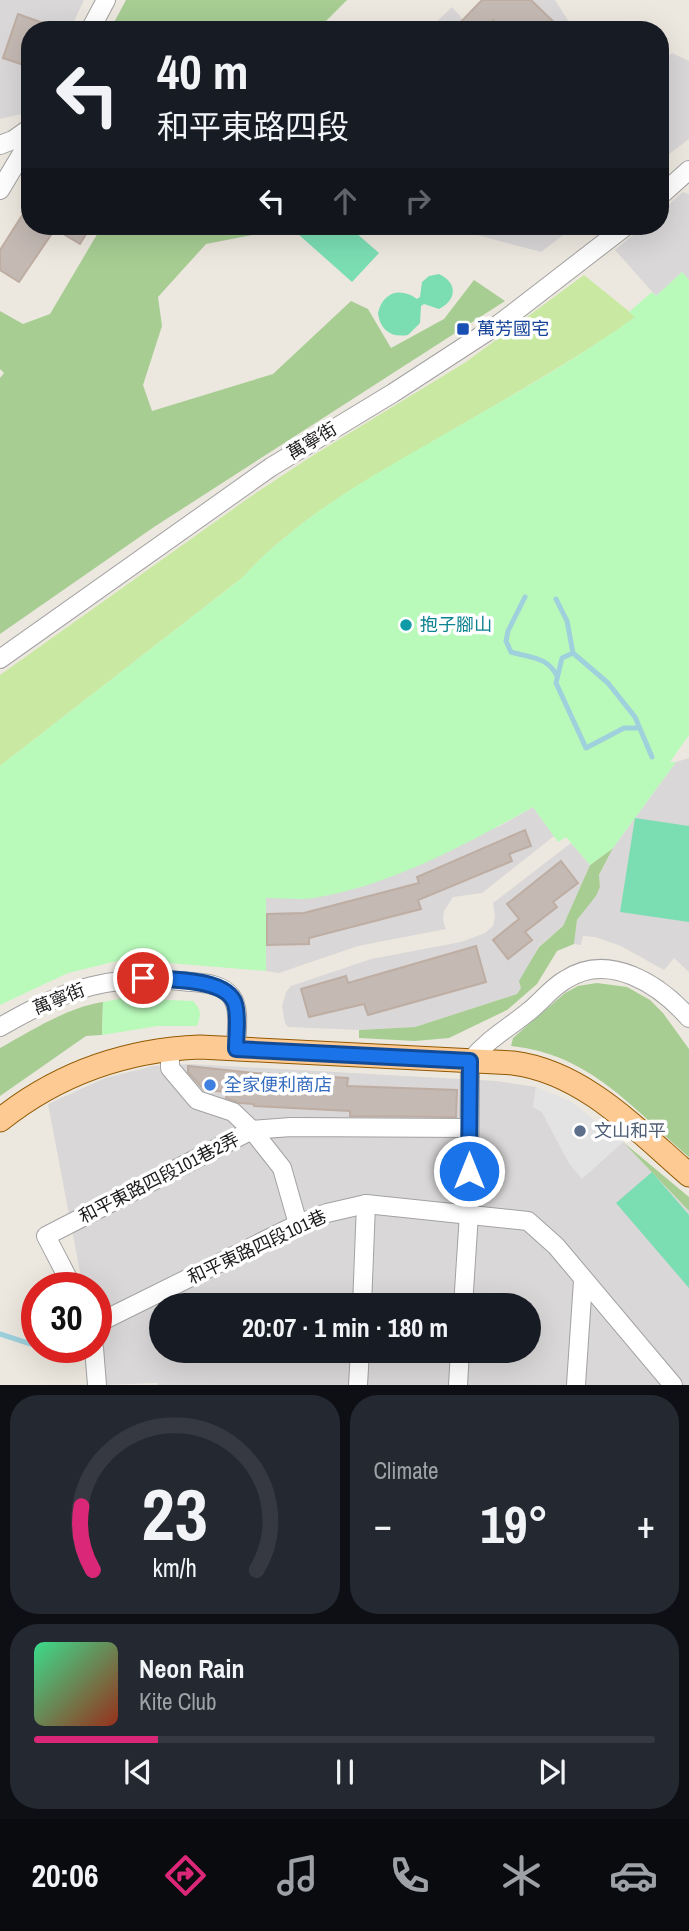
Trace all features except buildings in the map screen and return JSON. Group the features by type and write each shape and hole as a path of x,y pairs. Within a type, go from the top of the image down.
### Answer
{"main road":[{"path":"0,1121 37,1093 88,1068 132,1055 170,1048 523,1064 556,1074 597,1096 689,1175"}],"street":[{"path":"95,21 106,0"},
{"path":"0,145 21,134"},
{"path":"2,183 21,154"},
{"path":"669,188 689,170"},
{"name":"萬寧街","path":"0,659 271,467 393,393 499,324 613,235"},
{"path":"464,1293 469,1214 470,1061 484,1043 524,1016 564,980 586,971 604,970 635,976 663,992 689,1018"},
{"name":"萬寧街","path":"0,1027 66,992 106,982 143,978 174,980 203,983 226,991 235,1003 236,1049"},
{"path":"170,1048 170,1068 197,1100 233,1112 252,1130 291,1126 469,1128"},
{"name":"和平東路四段101巷2弄","path":"65,1272 46,1236 252,1130 282,1168 298,1224"},
{"path":"363,1293 366,1204"},
{"name":"和平東路四段101巷","path":"112,1316 298,1224 327,1213 366,1204 527,1221 556,1246 673,1385"},
{"path":"576,1385 583,1281"},
{"path":"95,1363 97,1385"},
{"path":"358,1385 359,1363"},
{"path":"458,1385 459,1363"}],"shaded area":[{"path":"0,0 84,0 74,21 21,21 21,114 0,119"},
{"path":"491,0 555,0 568,21 468,21"},
{"path":"452,7 464,21 437,21"},
{"path":"672,53 689,61 689,139 669,154 669,55"},
{"path":"683,192 689,194 689,280 682,272 656,296 615,250 633,235 669,235 669,204"},
{"path":"478,235 563,235 541,252"},
{"path":"689,758 689,972 674,958 664,970 621,946 595,937 583,936 581,945 574,944 577,920 596,896 600,887 599,876 613,848 676,762"},
{"path":"533,807 554,836 482,893 453,897 444,911 446,929 358,946 279,973 266,971 266,898 313,898 500,826"},
{"path":"571,843 590,865 563,926 538,947 517,994 415,1027 359,1030 288,1027 285,1023 282,1006 291,986 371,959 461,942 485,933 493,926 493,903"},
{"path":"190,1064 496,1081 536,1087 533,1107 542,1112 569,1163 582,1178 623,1142 689,1211 689,1385 102,1385 98,1363 112,1363 112,1272 80,1272 48,1104 105,1078 153,1066"},
{"name":"文山和平","path":"536,1087 570,1101 623,1142 582,1179 569,1163 542,1112 533,1107"}],"green space":[{"path":"126,0 347,0 326,21 115,21"},
{"path":"97,235 252,235 206,244 158,297 162,326 143,385 152,411 273,374 351,301 368,309 391,348 444,319 474,280 505,301 154,527 0,634 0,378 4,373 0,369 0,311 23,324 50,314"},
{"path":"299,235 358,235 379,253 352,282"},
{"path":"682,272 689,280 689,735 670,762 676,762 613,848 590,865 566,837 558,842 533,807 427,862 372,884 314,898 266,898 266,971 117,961 68,973 0,1005 0,766 242,578 281,540 325,507 582,353 635,317 629,312 652,292 656,296"},
{"path":"439,274 450,282 452,287 449,301 439,309 424,304 421,306 420,323 408,335 387,332 378,313 384,300 399,293 417,299 420,297 422,282 429,276"},
{"path":"584,275 636,317 556,369 325,507 281,540 242,578 0,766 0,675 250,497 466,362"},
{"path":"635,818 689,826 689,922 620,912"},
{"path":"613,848 599,875 600,887 596,896 577,920 574,944 557,951 537,984 507,1010 449,1038 415,1041 359,1038 359,1030 415,1027 517,994 521,988 519,981 539,947 563,926 590,865"},
{"path":"597,983 627,987 650,1000 689,1049 689,1157 628,1102 587,1072 539,1051 511,1046 513,1038 565,993 578,986"},
{"path":"124,998 193,1001 200,1013 197,1026 158,1026 102,1035 103,1002"},
{"path":"103,1002 102,1035 86,1036 0,1096 0,1048 63,1014"},
{"path":"623,1142 689,1197 689,1211"},
{"path":"652,1172 689,1215 689,1288 616,1203"}],"waterway":[{"path":"525,597 508,631 506,641 511,652 543,661 557,676"},
{"path":"556,599 567,621 573,653"},
{"path":"639,728 624,728 586,748 556,683 562,658 573,653 608,683 635,717 652,757"},
{"path":"0,1334 21,1341"}],"place":[{"name":"萬芳國宅","path":"463,329"},
{"name":"抱子腳山","path":"406,625"},
{"name":"全家便利商店","path":"210,1085"},
{"name":"文山和平","path":"580,1131"}],"route":[{"path":"143,978 203,983 226,991 235,1003 236,1049 470,1061 469,1171"}]}
